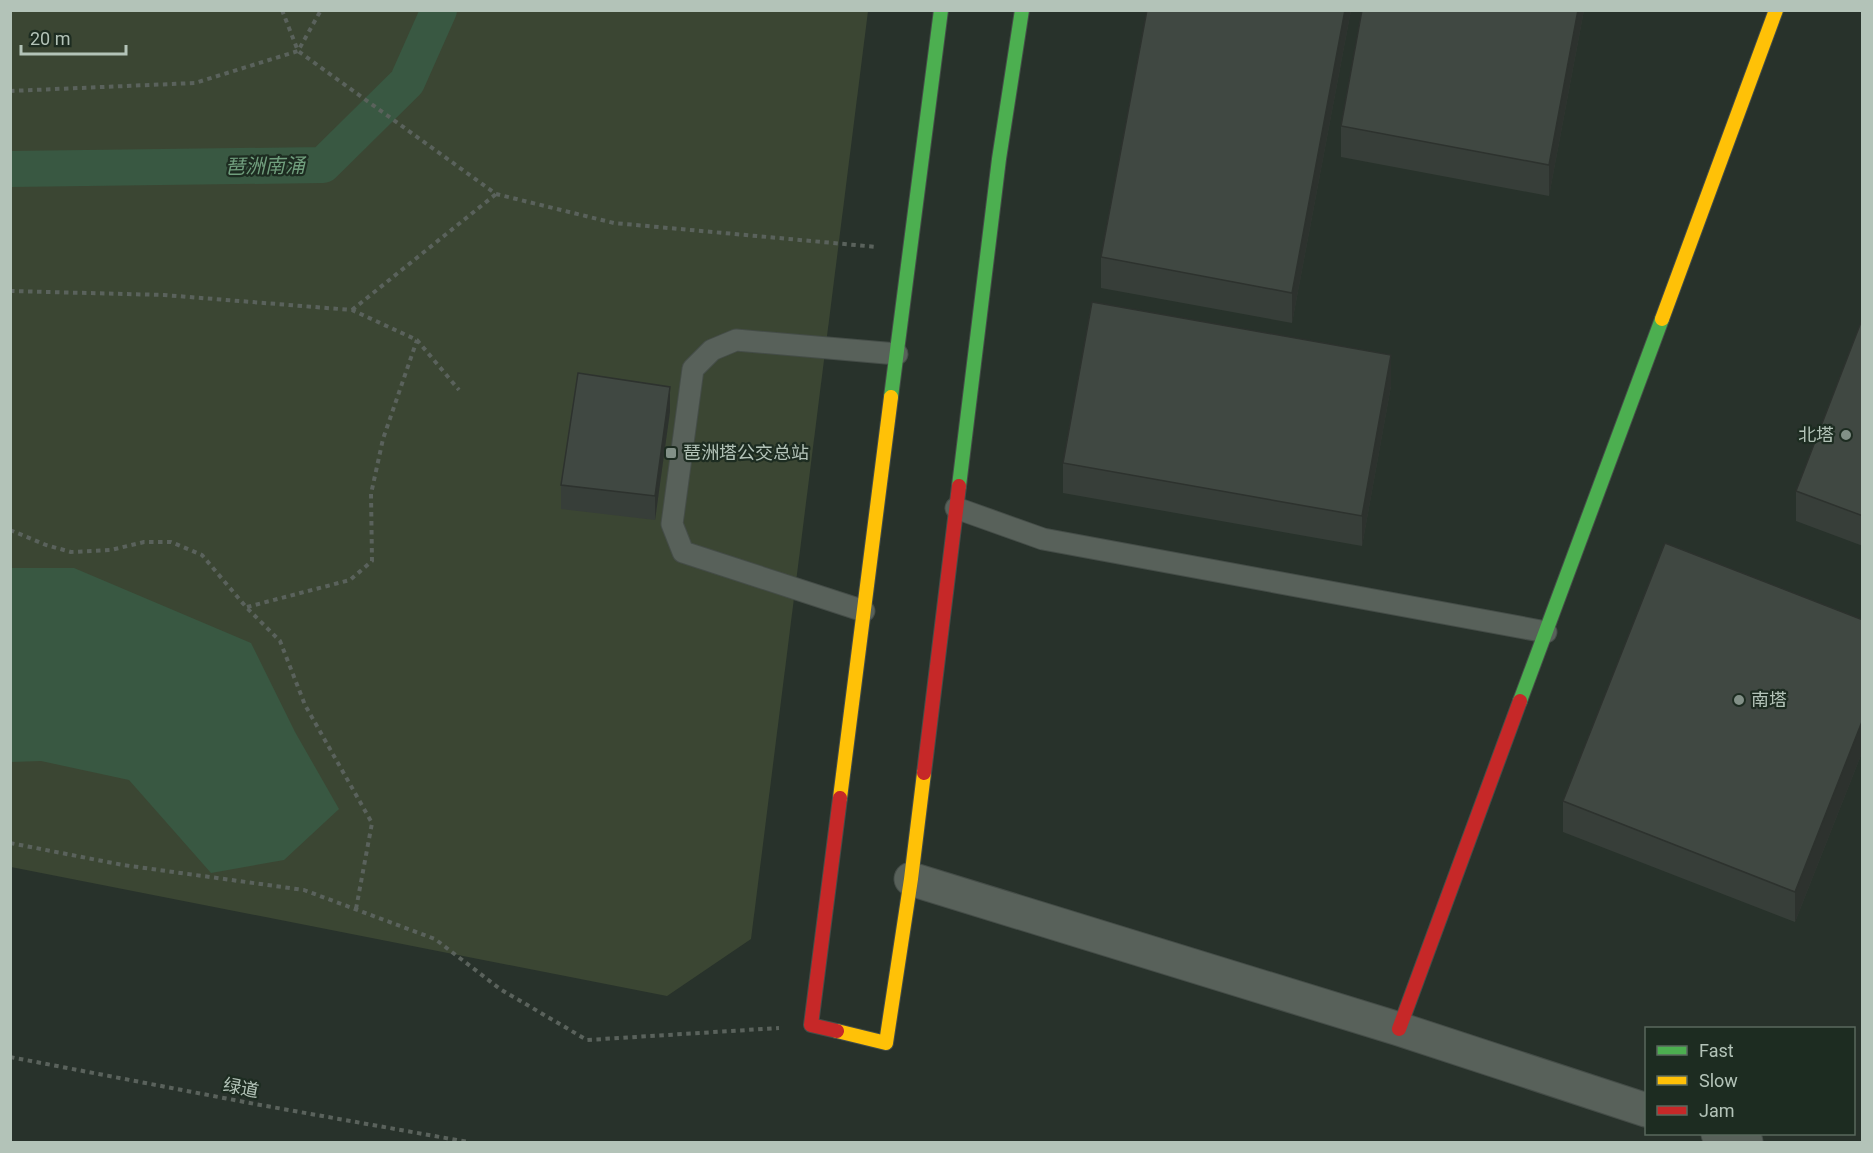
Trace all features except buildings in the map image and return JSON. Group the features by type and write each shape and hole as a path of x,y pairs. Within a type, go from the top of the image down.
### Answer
{"street":[{"path":"942,10 811,1025 886,1043 911,879 1001,148 1022,10"},
{"path":"1399,1029 1776,10"},
{"path":"911,879 1399,1029 1645,1109"},
{"path":"1721,1135 1746,1143"}],"lane":[{"path":"864,611 683,552 672,524 693,369 712,350 736,340 897,354"},
{"path":"956,508 1043,539 1546,632"}],"path":[{"path":"282,10 298,51 496,194 614,222 911,250"},
{"path":"10,91 195,83 298,51 321,10"},
{"path":"352,310 496,194"},
{"path":"10,291 164,295 352,310 417,340 459,390"},
{"path":"246,607 350,579 372,561 371,494 383,439 417,340"},
{"path":"10,530 46,545 71,552 111,550 144,542 171,542 202,555 246,607 280,641 305,705 372,823 356,909"},
{"path":"10,843 123,865 304,890 435,939 500,989 587,1040 811,1025"},
{"name":"绿道","path":"10,1057 468,1143"}],"shaded area":[{"path":"10,11 868,11 751,939 667,996 11,867"},
{"path":"10,568 74,568 251,643 295,732 339,809 284,860 211,873 129,780 41,761 11,762"}],"waterway":[{"name":"琶洲南涌","path":"10,169 323,165 407,82 439,10"}],"traffic: fast":[{"path":"891,397 941,10"},
{"path":"959,486 999,159 1022,10"},
{"path":"1520,701 1662,319"}],"traffic: slow":[{"path":"1662,319 1776,10"},
{"path":"840,798 891,397"},
{"path":"837,1031 886,1043 911,879 924,773"}],"traffic: jam":[{"path":"924,773 959,486"},
{"path":"1399,1029 1520,701"},
{"path":"837,1031 811,1025 840,798"}],"place":[{"name":"北塔","path":"1846,435"},
{"name":"琶洲塔公交总站","path":"671,453"},
{"name":"南塔","path":"1739,700"}]}
